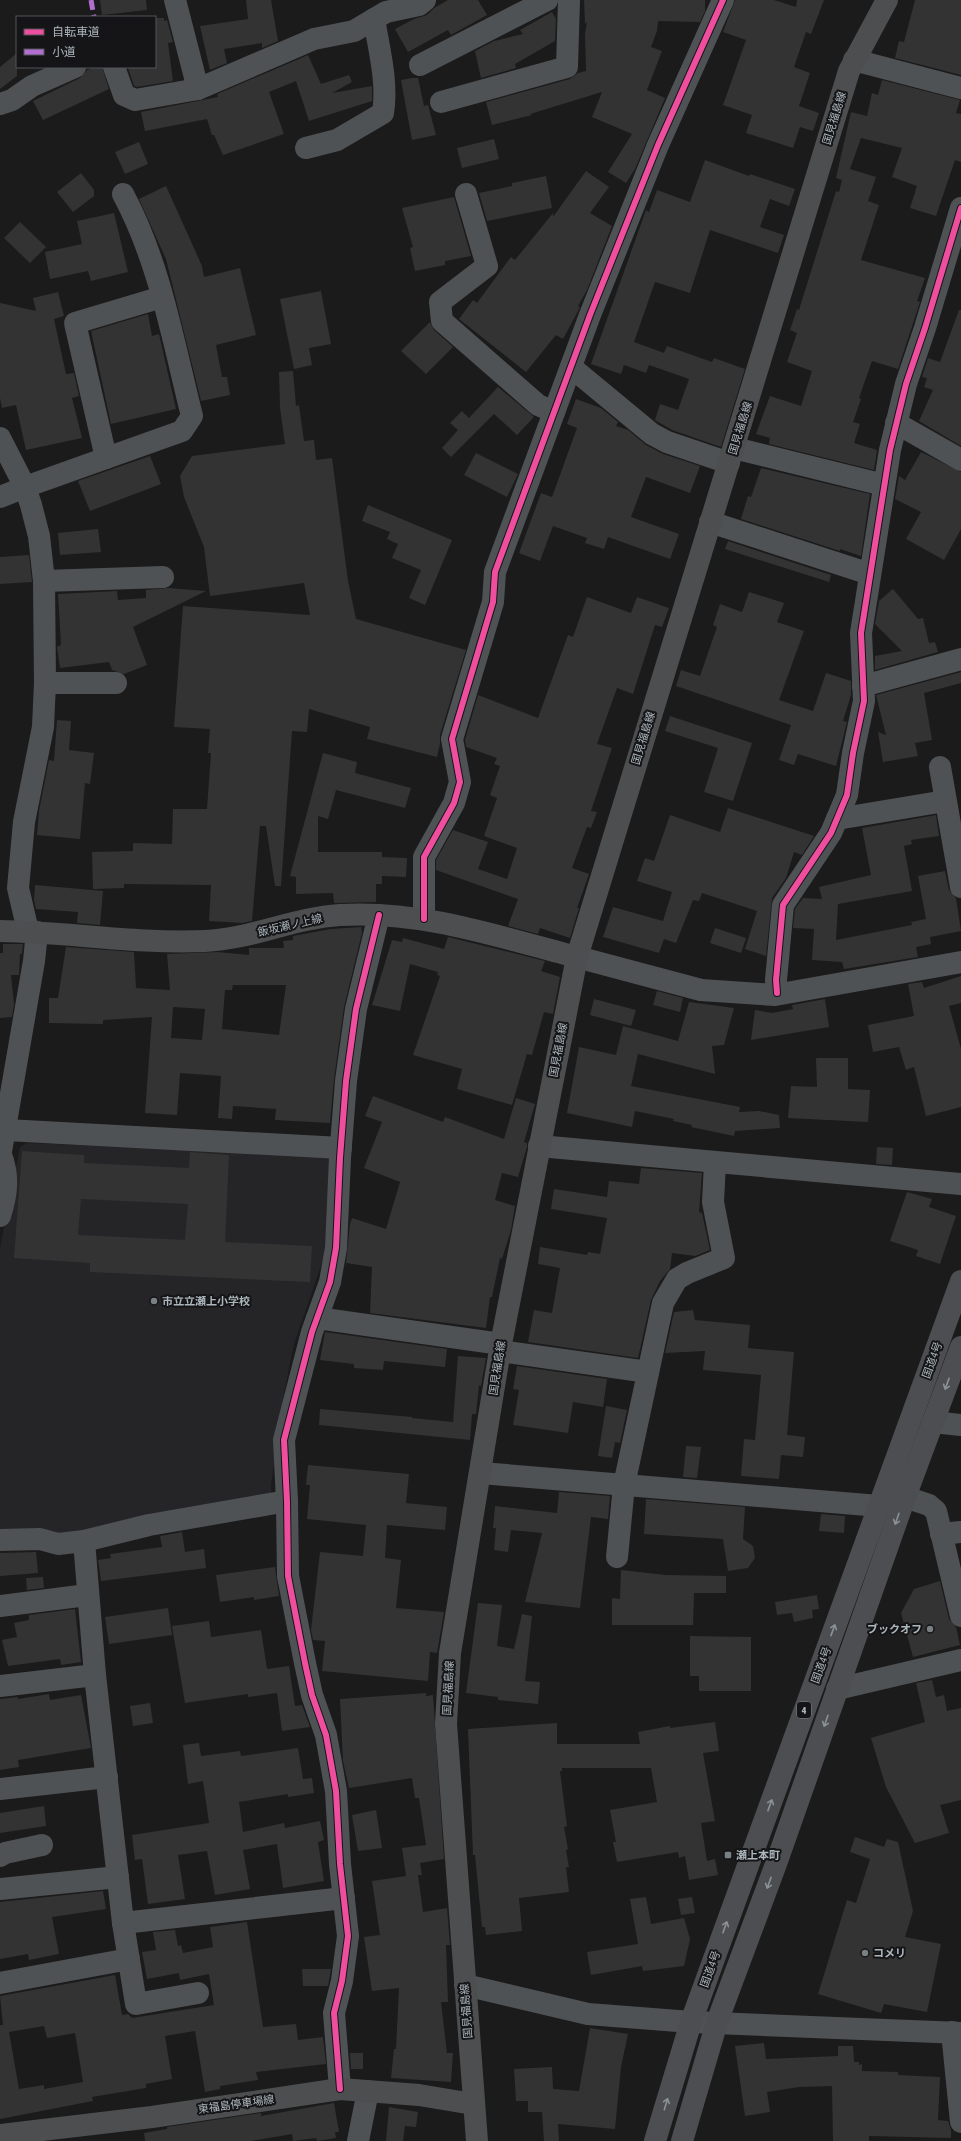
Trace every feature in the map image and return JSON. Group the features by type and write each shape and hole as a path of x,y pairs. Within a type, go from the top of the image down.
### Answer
{"highway":[{"name":"国道4号","path":"655,2141 691,2022 961,1281"},
{"name":"国道4号","path":"682,2141 717,2022 905,1497 961,1347"}],"main road":[{"name":"国見福島線","path":"477,2141 473,2104 446,1724 446,1700 450,1653 481,1473 500,1348 576,958 710,522 732,456 849,71 887,0"},
{"name":"飯坂瀬ノ上線","path":"0,932 33,932 114,939 204,941 232,939 308,918 341,915 409,916 466,928 576,958"},
{"name":"東福島停車場線","path":"0,2135 152,2117 340,2089 419,2095 473,2104"}],"street":[{"path":"175,0 198,89"},
{"path":"114,68 124,95 135,100 198,89 314,39 354,31 381,11 419,5 425,0"},
{"path":"420,65 548,0"},
{"path":"441,102 567,67 570,0"},
{"path":"424,919 424,857 454,803 460,782 452,739 493,602 495,572 571,367 658,145 723,0"},
{"path":"306,148 337,140 383,113 381,11"},
{"path":"854,60 961,88"},
{"path":"0,104 12,100 32,86 73,68"},
{"path":"0,497 25,486 182,431 192,416 162,297 145,239 123,194"},
{"path":"466,194 487,266 440,302 442,321 538,405 554,412"},
{"path":"777,993 776,980 783,905 831,833 847,796 853,753 863,712 861,633 884,484 896,423 961,208"},
{"path":"106,458 75,323 162,297"},
{"path":"571,367 652,434 667,442 732,456 884,484"},
{"path":"896,423 961,460"},
{"path":"0,438 25,486 39,536 44,581 45,683 43,727 24,822 18,888 33,932 6,1130 1,1156 7,1170 6,1199 0,1216"},
{"path":"710,522 870,574"},
{"path":"44,581 163,578"},
{"path":"863,686 961,659"},
{"path":"45,683 116,683"},
{"path":"940,767 961,887"},
{"path":"837,819 945,800"},
{"path":"340,2089 334,2013 342,1981 348,1936 340,1864 336,1791 328,1742 304,1663 288,1576 287,1501 284,1440 317,1318 330,1282 336,1248 346,1081 356,1009 379,915"},
{"path":"576,958 701,990 752,995 777,993 961,962"},
{"path":"6,1130 341,1148"},
{"path":"540,1146 961,1184"},
{"path":"617,1557 624,1485 663,1303 677,1279 687,1273 724,1258 713,1202 715,1163"},
{"path":"317,1318 648,1372"},
{"path":"933,1422 961,1425"},
{"path":"481,1473 879,1506"},
{"path":"905,1497 929,1504 936,1511 951,1533 961,1616"},
{"path":"0,1540 40,1539 58,1544 84,1541 148,1525 287,1501"},
{"path":"84,1541 87,1595 95,1675 118,1877 136,2004 198,1993"},
{"path":"0,1606 87,1595"},
{"path":"837,1689 961,1660"},
{"path":"0,1686 95,1675"},
{"path":"0,1788 107,1777"},
{"path":"0,1856 5,1853 42,1845"},
{"path":"0,1889 118,1877"},
{"path":"124,1923 344,1898"},
{"path":"0,1983 129,1959"},
{"path":"465,1985 588,2014 691,2022 957,2032 961,2122"},
{"path":"358,2141 368,2091"}],"shaded area":[{"name":"市立立瀬上小学校","path":"27,1143 192,1149 333,1158 324,1257 294,1344 284,1393 271,1485 272,1507 154,1523 0,1539 0,1248 20,1147"}],"building":[{"path":"100,0 146,0 147,10 102,15"},
{"path":"246,0 271,0 278,41 262,48 262,43 224,49 227,63 210,70 200,26 248,19"},
{"path":"448,0 478,0 487,15 451,35 448,30 408,52 395,29 414,19 427,15 434,8"},
{"path":"584,0 705,0 705,11 700,22 658,21 657,31 651,47 662,51 647,90 665,98 635,169 626,183 608,172 632,134 592,117 602,92 530,114 532,115 492,125 486,102 570,79 578,73 586,71 585,34 587,22 585,24"},
{"path":"735,0 774,0 796,7 797,0 824,0 811,34 806,32 794,67 810,73 799,106 819,113 813,131 800,127 793,148 746,133 752,115 723,105 746,40 723,32"},
{"path":"915,0 961,0 961,75 895,58 899,41 904,42"},
{"path":"552,12 556,19 555,41 515,64 516,68 481,78 475,51 494,41 523,34 520,30"},
{"path":"156,18 164,18 164,21 167,20 173,42 168,43 173,81 137,87 134,86 128,68 156,68"},
{"path":"16,54 17,76 0,89 0,67"},
{"path":"308,55 321,84 349,75 352,82 332,93 372,86 372,101 309,121 296,81 269,92 284,134 223,155 214,135 212,135 207,119 145,131 141,112 218,97 217,94"},
{"path":"92,68 102,68 109,89 43,120 33,101 80,78 87,70"},
{"path":"418,78 424,106 428,105 436,135 412,140 401,80"},
{"path":"882,80 960,100 956,113 961,114 961,162 955,160 936,216 910,208 917,186 892,177 902,148 861,138 850,169 876,177 868,201 879,205 861,260 925,278 917,301 920,302 898,369 872,361 859,398 861,399 853,422 860,424 854,443 877,450 874,470 769,444 770,438 756,434 770,396 801,406 812,371 787,362 797,333 790,330 797,309 799,310 836,191 839,192 842,180 836,178 851,112 867,116 872,93 878,95"},
{"path":"494,139 499,159 462,168 457,148"},
{"path":"139,142 148,164 125,174 115,152"},
{"path":"705,160 749,176 750,174 795,189 789,206 770,199 760,227 784,235 778,253 710,230 690,293 655,282 634,342 664,353 667,346 712,362 714,358 745,369 721,447 672,430 655,420 660,404 678,410 689,379 649,365 646,373 624,365 621,374 591,364 646,210 649,212 657,190 690,202"},
{"path":"586,171 609,187 590,213 612,226 587,290 578,306 580,307 563,339 556,335 526,372 459,319 473,300 477,303 511,257 515,260 553,213 553,217"},
{"path":"81,173 94,190 94,196 73,212 57,192"},
{"path":"546,176 552,208 487,221 479,193 512,186 512,183"},
{"path":"166,186 202,266 204,277 240,268 256,335 216,345 222,377 227,377 230,395 201,401 166,259 139,199"},
{"path":"454,197 471,256 445,261 445,265 415,271 410,248 413,247 402,208"},
{"path":"114,213 128,272 91,281 88,271 50,279 45,252 82,244 77,221"},
{"path":"20,222 46,247 30,263 4,238"},
{"path":"321,291 331,344 309,348 312,365 294,369 280,299"},
{"path":"58,292 64,316 54,319 66,374 74,373 79,396 72,398 82,438 26,450 16,405 2,408 0,398 0,303 36,311 33,298"},
{"path":"959,310 961,310 961,446 919,421 933,390 924,387 927,378 922,377 928,358 940,362"},
{"path":"148,314 152,336 159,334 176,409 111,424 91,331"},
{"path":"430,322 434,330 453,347 426,374 401,351"},
{"path":"293,371 296,406 299,405 304,441 314,440 316,460 332,458 348,581 356,619 466,650 440,735 440,744 437,757 367,739 370,727 309,709 307,732 292,731 281,886 275,886 266,826 260,826 252,921 242,923 209,921 211,885 124,884 124,888 93,889 92,852 133,851 133,843 172,844 173,809 207,809 211,753 208,753 210,729 174,727 183,606 310,615 304,583 210,596 204,547 184,497 180,476 192,456 285,444 280,408 279,372"},
{"path":"498,387 534,417 517,435 494,414 451,457 442,448 458,430 450,423 462,411 469,418"},
{"path":"576,399 601,408 618,422 616,426 628,430 646,445 663,454 700,466 690,493 646,477 631,517 679,534 670,559 608,537 604,549 585,543 587,538 553,526 540,561 519,553 541,493 552,497 577,428 567,424"},
{"path":"921,452 961,472 961,529 944,560 906,539 921,512 895,499 899,476 905,480"},
{"path":"476,453 518,474 507,497 464,475"},
{"path":"150,456 161,484 90,511 78,481"},
{"path":"761,468 870,494 861,556 840,549 840,551 741,519 748,496 751,497"},
{"path":"368,505 452,540 425,605 409,598 421,570 392,558 398,544 387,539 390,532 362,521"},
{"path":"98,529 101,552 60,555 58,533"},
{"path":"728,541 831,575 829,582 725,549"},
{"path":"29,555 32,582 0,584 0,557"},
{"path":"168,588 206,591 133,627 147,665 124,674 112,670 109,662 60,668 57,647 61,645 58,594 117,591 118,600 146,598 146,590"},
{"path":"893,589 918,619 923,618 929,643 935,642 938,652 875,670 875,656 902,651 875,624 879,601"},
{"path":"749,592 784,603 777,622 804,631 779,700 813,711 826,673 851,681 851,695 843,721 847,722 836,766 798,754 794,765 779,760 791,725 676,686 681,670 700,676 717,627 713,625 720,604 742,612"},
{"path":"587,597 631,613 637,597 669,608 662,627 655,625 633,694 617,688 597,744 612,748 591,811 597,812 591,828 587,827 572,868 589,874 577,908 579,908 570,938 540,928 538,934 508,926 518,899 436,870 436,860 453,830 488,842 478,869 507,879 517,848 484,836 497,798 490,795 500,766 494,764 497,758 466,747 465,740 478,695 538,718 568,635 573,637"},
{"path":"961,672 961,683 924,693 932,740 915,743 918,756 883,762 878,732 886,735 876,695"},
{"path":"670,716 752,743 733,801 704,792 718,748 665,731"},
{"path":"57,720 71,721 69,750 94,753 90,784 85,783 80,839 37,835 39,811 49,760 54,761"},
{"path":"323,753 357,762 355,773 411,788 405,808 336,790 328,819 318,816 318,852 382,852 382,857 407,858 406,877 382,876 382,884 376,884 376,902 334,903 333,893 296,894 296,877 290,876"},
{"path":"728,808 814,836 802,855 794,852 786,878 772,898 766,956 745,949 757,911 702,893 699,901 693,900 676,943 664,939 659,953 603,937 613,907 663,921 672,892 637,881 645,858 654,861 670,815 720,832"},
{"path":"936,815 939,836 911,840 912,844 904,846 912,891 838,904 836,940 912,925 911,922 926,919 918,876 945,871 949,890 956,898 961,931 930,937 931,944 916,947 918,957 844,969 842,962 812,960 814,929 793,928 795,909 803,898 822,899 819,887 871,875 862,828"},
{"path":"35,885 103,891 100,925 77,923 78,912 36,909 34,900"},
{"path":"361,927 362,933 344,1007 334,1079 330,1123 275,1120 276,1109 233,1106 232,1119 218,1118 221,1076 180,1073 177,1115 145,1113 152,1017 103,1020 103,1024 49,1023 49,998 58,998 66,947 134,952 136,988 170,990 167,954 218,952 249,955 249,948 284,948 283,941 293,940 293,936 331,929","holes":["233,985 286,985 279,1035 222,1029 225,990 232,990","173,1007 205,1009 202,1040 171,1038"]},
{"path":"715,928 746,938 741,953 710,943"},
{"path":"448,937 545,961 541,971 560,977 553,1014 544,1012 532,1055 527,1054 512,1105 457,1089 462,1069 413,1055 440,976 437,975 438,972 410,964 400,1011 372,1005 392,940 402,942 403,938 444,949"},
{"path":"3,944 23,944 22,954 20,954 19,975 11,975 14,1004 12,1017 0,1018 0,953 3,953"},
{"path":"961,976 961,1003 949,1006 961,1049 961,1107 926,1116 914,1067 906,1070 899,1047 873,1052 868,1025 914,1016 908,984 922,982 924,988"},
{"path":"657,991 683,998 680,1012 653,1005"},
{"path":"594,999 636,1010 631,1026 590,1015"},
{"path":"825,999 829,1027 751,1040 755,1010 772,1013 793,1009 792,1005"},
{"path":"689,1002 734,1008 724,1045 712,1046 715,1074 638,1054 631,1086 740,1107 739,1112 759,1111 779,1115 780,1128 735,1131 734,1136 691,1127 692,1125 673,1121 674,1119 635,1111 632,1127 567,1113 579,1047 616,1055 623,1026 678,1041"},
{"path":"816,1058 848,1058 848,1089 870,1090 868,1122 788,1118 791,1086 817,1087"},
{"path":"373,1096 443,1122 445,1117 504,1139 516,1098 535,1104 524,1142 527,1143 527,1147 518,1177 502,1173 495,1200 515,1206 511,1230 502,1259 500,1258 492,1297 490,1297 486,1328 370,1313 372,1267 346,1263 350,1224 352,1218 386,1229 400,1182 364,1168 382,1122 365,1116"},
{"path":"877,1147 893,1148 892,1165 876,1164"},
{"path":"22,1151 84,1155 84,1163 189,1168 190,1152 229,1155 225,1242 312,1246 310,1282 90,1272 90,1263 14,1258","holes":["81,1199 188,1204 185,1240 78,1235"]},
{"path":"641,1168 702,1173 699,1212 702,1213 710,1250 695,1256 672,1253 670,1269 660,1281 651,1300 638,1358 528,1342 534,1310 552,1313 560,1268 538,1264 540,1247 587,1255 588,1252 600,1254 607,1218 551,1209 554,1189 607,1197 609,1181 639,1184"},
{"path":"907,1192 932,1199 929,1207 956,1216 940,1264 916,1256 918,1250 890,1241"},
{"path":"693,1310 695,1320 750,1325 748,1348 794,1352 787,1435 805,1437 803,1457 781,1455 779,1479 741,1476 744,1439 755,1440 761,1375 703,1370 705,1351 665,1353 674,1312"},
{"path":"325,1332 447,1349 445,1367 384,1361 383,1370 354,1368 354,1364 320,1360"},
{"path":"458,1356 486,1358 481,1386 479,1385 476,1414 472,1414 470,1440 319,1425 320,1409 453,1422"},
{"path":"517,1366 607,1379 603,1407 573,1402 568,1433 513,1425 519,1390 513,1389"},
{"path":"606,1406 627,1410 620,1443 615,1442 612,1458 598,1456"},
{"path":"686,1446 701,1447 697,1478 683,1477"},
{"path":"308,1465 409,1474 406,1503 447,1507 445,1530 387,1525 385,1558 401,1560 396,1608 444,1612 437,1653 430,1652 428,1681 322,1671 325,1641 313,1640 311,1630 320,1552 363,1556 366,1525 307,1519 310,1485 306,1485"},
{"path":"559,1492 610,1496 608,1519 591,1517 580,1608 525,1602 542,1533 511,1530 508,1552 494,1550 496,1528 493,1528 495,1506 557,1513"},
{"path":"646,1499 745,1507 743,1539 753,1546 755,1558 748,1568 728,1571 723,1539 644,1534"},
{"path":"821,1514 845,1516 844,1533 819,1531"},
{"path":"182,1532 185,1552 204,1549 206,1568 101,1581 98,1560 111,1558 110,1554 162,1547 160,1536"},
{"path":"36,1552 38,1573 0,1576 0,1553"},
{"path":"275,1567 279,1596 254,1600 254,1597 220,1602 216,1575"},
{"path":"621,1570 666,1575 726,1576 726,1593 694,1593 693,1625 612,1625 612,1598 620,1599"},
{"path":"43,1577 44,1588 27,1590 26,1578"},
{"name":"ブックオフ","path":"940,1581 949,1619 956,1627 960,1645 913,1657 901,1613 914,1589"},
{"path":"817,1595 819,1609 812,1610 813,1618 794,1622 792,1613 777,1615 775,1602"},
{"path":"478,1603 502,1605 497,1646 514,1649 522,1614 532,1616 525,1681 540,1682 538,1704 498,1700 498,1697 466,1693"},
{"path":"168,1608 172,1635 109,1644 105,1617"},
{"path":"75,1609 81,1662 61,1665 60,1659 8,1666 2,1640 17,1637 14,1623 29,1620 29,1615"},
{"path":"209,1621 211,1637 261,1630 267,1669 289,1666 295,1706 302,1705 310,1727 282,1731 277,1693 248,1697 248,1694 185,1703 172,1626"},
{"path":"690,1636 751,1637 751,1691 699,1691 699,1676 690,1676"},
{"path":"932,1680 936,1697 944,1695 947,1711 961,1708 961,1800 940,1805 949,1833 915,1843 886,1787 871,1738 925,1722 916,1683"},
{"path":"426,1693 426,1696 433,1695 444,1859 420,1863 422,1875 418,1875 423,1912 447,1908 450,1945 446,1945 448,2002 441,2002 447,2053 453,2053 451,2082 391,2078 394,2049 396,2049 399,1988 372,1991 364,1937 380,1935 372,1881 406,1876 402,1848 426,1845 419,1798 415,1798 412,1778 349,1788 343,1761 340,1699"},
{"path":"49,1694 50,1700 81,1695 91,1748 18,1760 19,1767 0,1770 0,1699 18,1697 18,1699"},
{"path":"150,1703 153,1723 133,1726 130,1706"},
{"path":"715,1722 719,1751 703,1753 715,1821 701,1823 707,1861 715,1859 718,1875 689,1880 685,1856 679,1858 678,1852 617,1862 613,1842 616,1842 610,1810 657,1802 651,1768 562,1768 562,1771 560,1771 567,1826 564,1827 568,1849 566,1850 569,1867 566,1867 569,1892 519,1898 522,1931 486,1935 485,1927 482,1927 475,1855 473,1855 468,1729 557,1723 557,1744 640,1744 638,1732 670,1726 670,1728"},
{"path":"199,1743 201,1756 240,1751 241,1756 298,1748 303,1779 312,1778 314,1793 288,1797 288,1794 239,1802 243,1832 284,1823 285,1828 320,1821 324,1840 318,1842 324,1881 283,1888 277,1844 243,1850 250,1889 215,1895 207,1851 178,1855 185,1899 148,1904 142,1859 135,1860 132,1835 209,1823 203,1781 188,1784 183,1745"},
{"path":"44,1806 46,1826 0,1833 0,1813"},
{"path":"376,1810 382,1848 358,1851 352,1815"},
{"name":"コメリ","path":"855,1837 884,1847 887,1839 898,1842 913,1911 905,1937 941,1944 927,2012 884,2004 881,2013 818,1994 847,1900 856,1903 870,1859 850,1852"},
{"path":"103,1891 106,1909 52,1917 59,1954 29,1960 28,1954 0,1959 0,1902"},
{"path":"646,1897 651,1924 684,1918 690,1939 684,1966 643,1971 642,1966 591,1975 587,1952 638,1944 630,1899"},
{"path":"692,1897 695,1913 681,1915 678,1899"},
{"path":"247,1922 263,2027 296,2024 298,2040 323,2037 326,2064 256,2072 258,2080 220,2086 220,2089 205,2092 195,2031 165,2036 172,2079 146,2084 146,2088 92,2097 93,2101 0,2119 0,2025 3,2025 0,1996 115,1975 122,2015 128,2014 132,2018 214,2005 209,1974 180,1980 179,1973 147,1979 142,1952 156,1950 153,1932 175,1930 178,1946 181,1945 183,1953 213,1947 210,1927","holes":["44,2026 47,2038 75,2033 83,2082 44,2089 44,2085 19,2089 9,2032"]},
{"path":"302,1969 331,1969 328,1986 303,1986"},
{"path":"590,2028 628,2034 621,2067 615,2129 558,2124 559,2141 544,2141 542,2112 528,2112 528,2101 516,2101 514,2069 552,2067 553,2089 579,2091"},
{"path":"764,2043 766,2059 838,2056 838,2046 853,2046 854,2062 859,2062 859,2065 862,2064 862,2071 898,2072 898,2075 940,2077 938,2120 948,2121 951,2130 951,2138 869,2136 869,2141 833,2141 832,2086 799,2087 767,2092 770,2112 745,2116 735,2046"},
{"path":"350,2053 363,2053 363,2069 351,2069"},
{"path":"334,2103 339,2132 335,2132 336,2138 317,2141 316,2138 293,2141 292,2134 251,2141 145,2141 144,2133 167,2129 167,2127 261,2113 261,2116"},
{"path":"389,2107 418,2112 416,2127 405,2126 403,2141 386,2141"}],"marked path":[{"path":"91,0 94,16"}],"cycle path":[{"path":"424,919 424,857 454,803 460,782 452,739 493,602 495,572 590,315 658,145 723,0"},
{"path":"777,993 776,980 783,905 831,833 847,795 853,753 864,701 861,633 890,450 906,384 925,328 961,208"},
{"path":"340,2089 334,2013 342,1981 348,1936 340,1864 336,1791 326,1735 312,1695 288,1576 287,1501 284,1440 312,1332 330,1282 336,1248 340,1158 346,1081 356,1009 379,915"}],"place":[{"name":"市立立瀬上小学校","path":"154,1301"},
{"name":"ブックオフ","path":"930,1629"},
{"name":"瀬上本町","path":"728,1855"},
{"name":"コメリ","path":"865,1953"}]}
